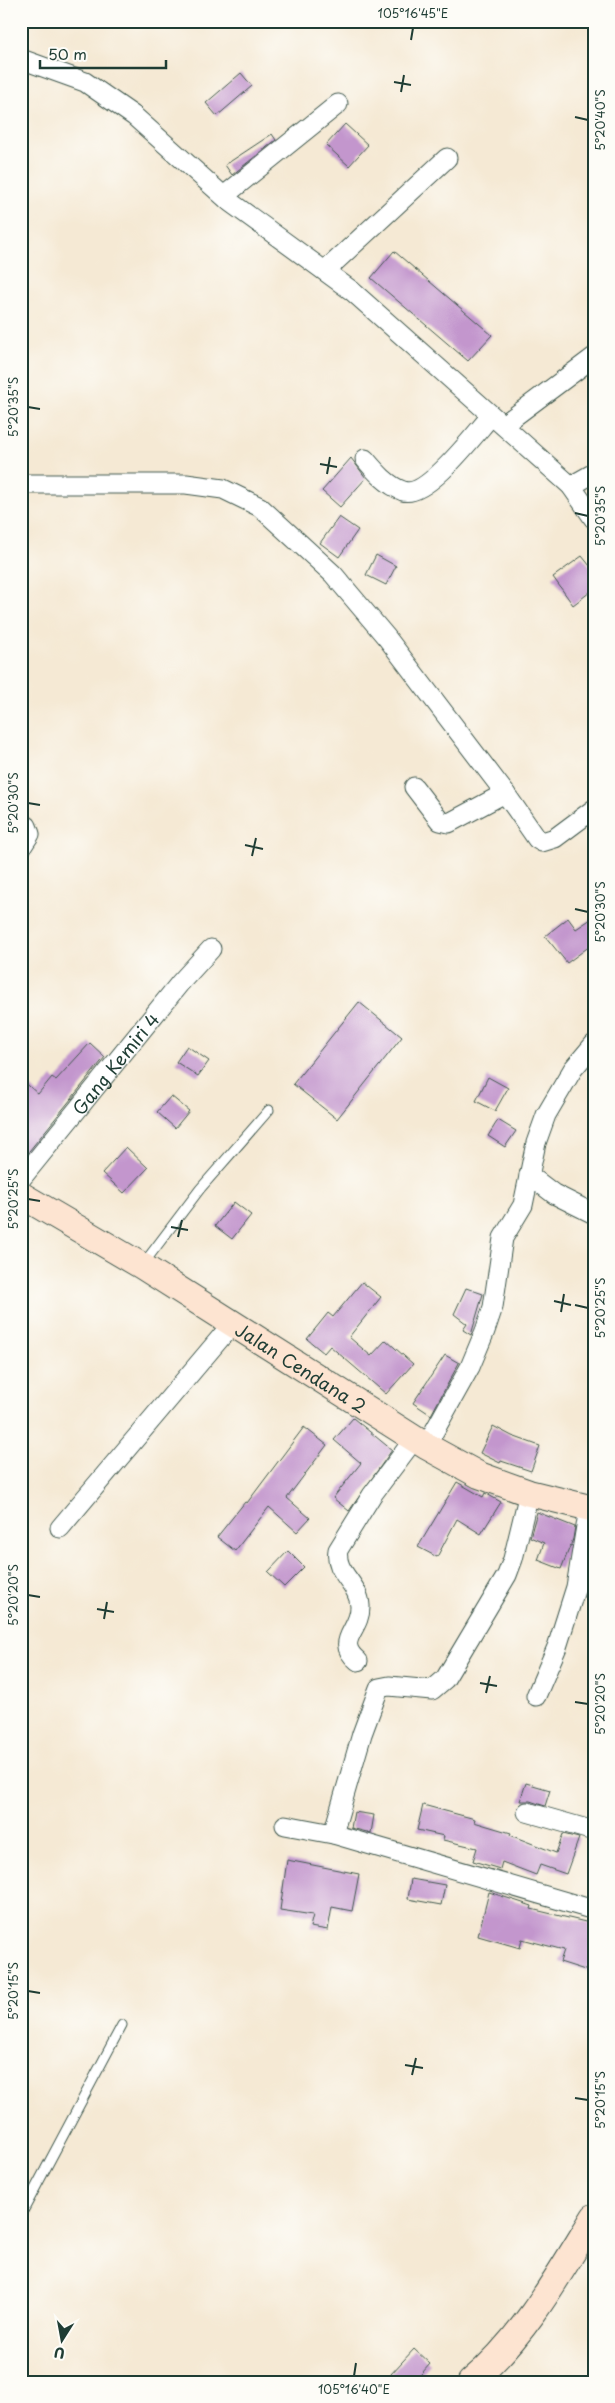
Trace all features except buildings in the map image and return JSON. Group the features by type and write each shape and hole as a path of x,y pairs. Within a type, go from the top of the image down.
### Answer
{"street":[{"path":"21,59 85,82 134,116 224,196 352,292 571,486 594,519"},
{"path":"224,196 338,104"},
{"path":"325,271 446,158"},
{"path":"365,459 383,479 404,492 422,489 497,421 594,357"},
{"path":"571,486 594,473"},
{"path":"21,484 186,484 223,489 260,507 332,574 388,638 505,793 537,839 542,842 555,838 594,809"},
{"path":"414,786 440,821 449,823 505,793"},
{"path":"21,824 27,826 30,834 21,848"},
{"name":"Gang Kemiri 4","path":"21,1179 180,983 211,950"},
{"path":"358,1661 348,1653 346,1646 360,1617 360,1605 358,1594 338,1566 336,1559 338,1550 372,1495 420,1442 470,1367 493,1307 503,1238 523,1205 536,1144 546,1115 573,1069 594,1044"},
{"path":"529,1175 554,1194 594,1214"},
{"name":"Jalan Cendana 2","path":"21,1195 142,1266 420,1442 479,1476 529,1493 591,1509"},
{"path":"60,1528 232,1323"},
{"path":"333,1834 362,1734 379,1688 389,1686 432,1690 445,1679 507,1575 513,1559 529,1493"},
{"path":"536,1696 557,1647 576,1587 591,1509"},
{"path":"527,1812 594,1831"},
{"path":"285,1825 333,1834 594,1910"},
{"path":"471,2382 487,2369 523,2329 594,2217"}],"lane":[{"path":"142,1266 200,1189 269,1110"},
{"path":"21,2215 122,2025"}]}
